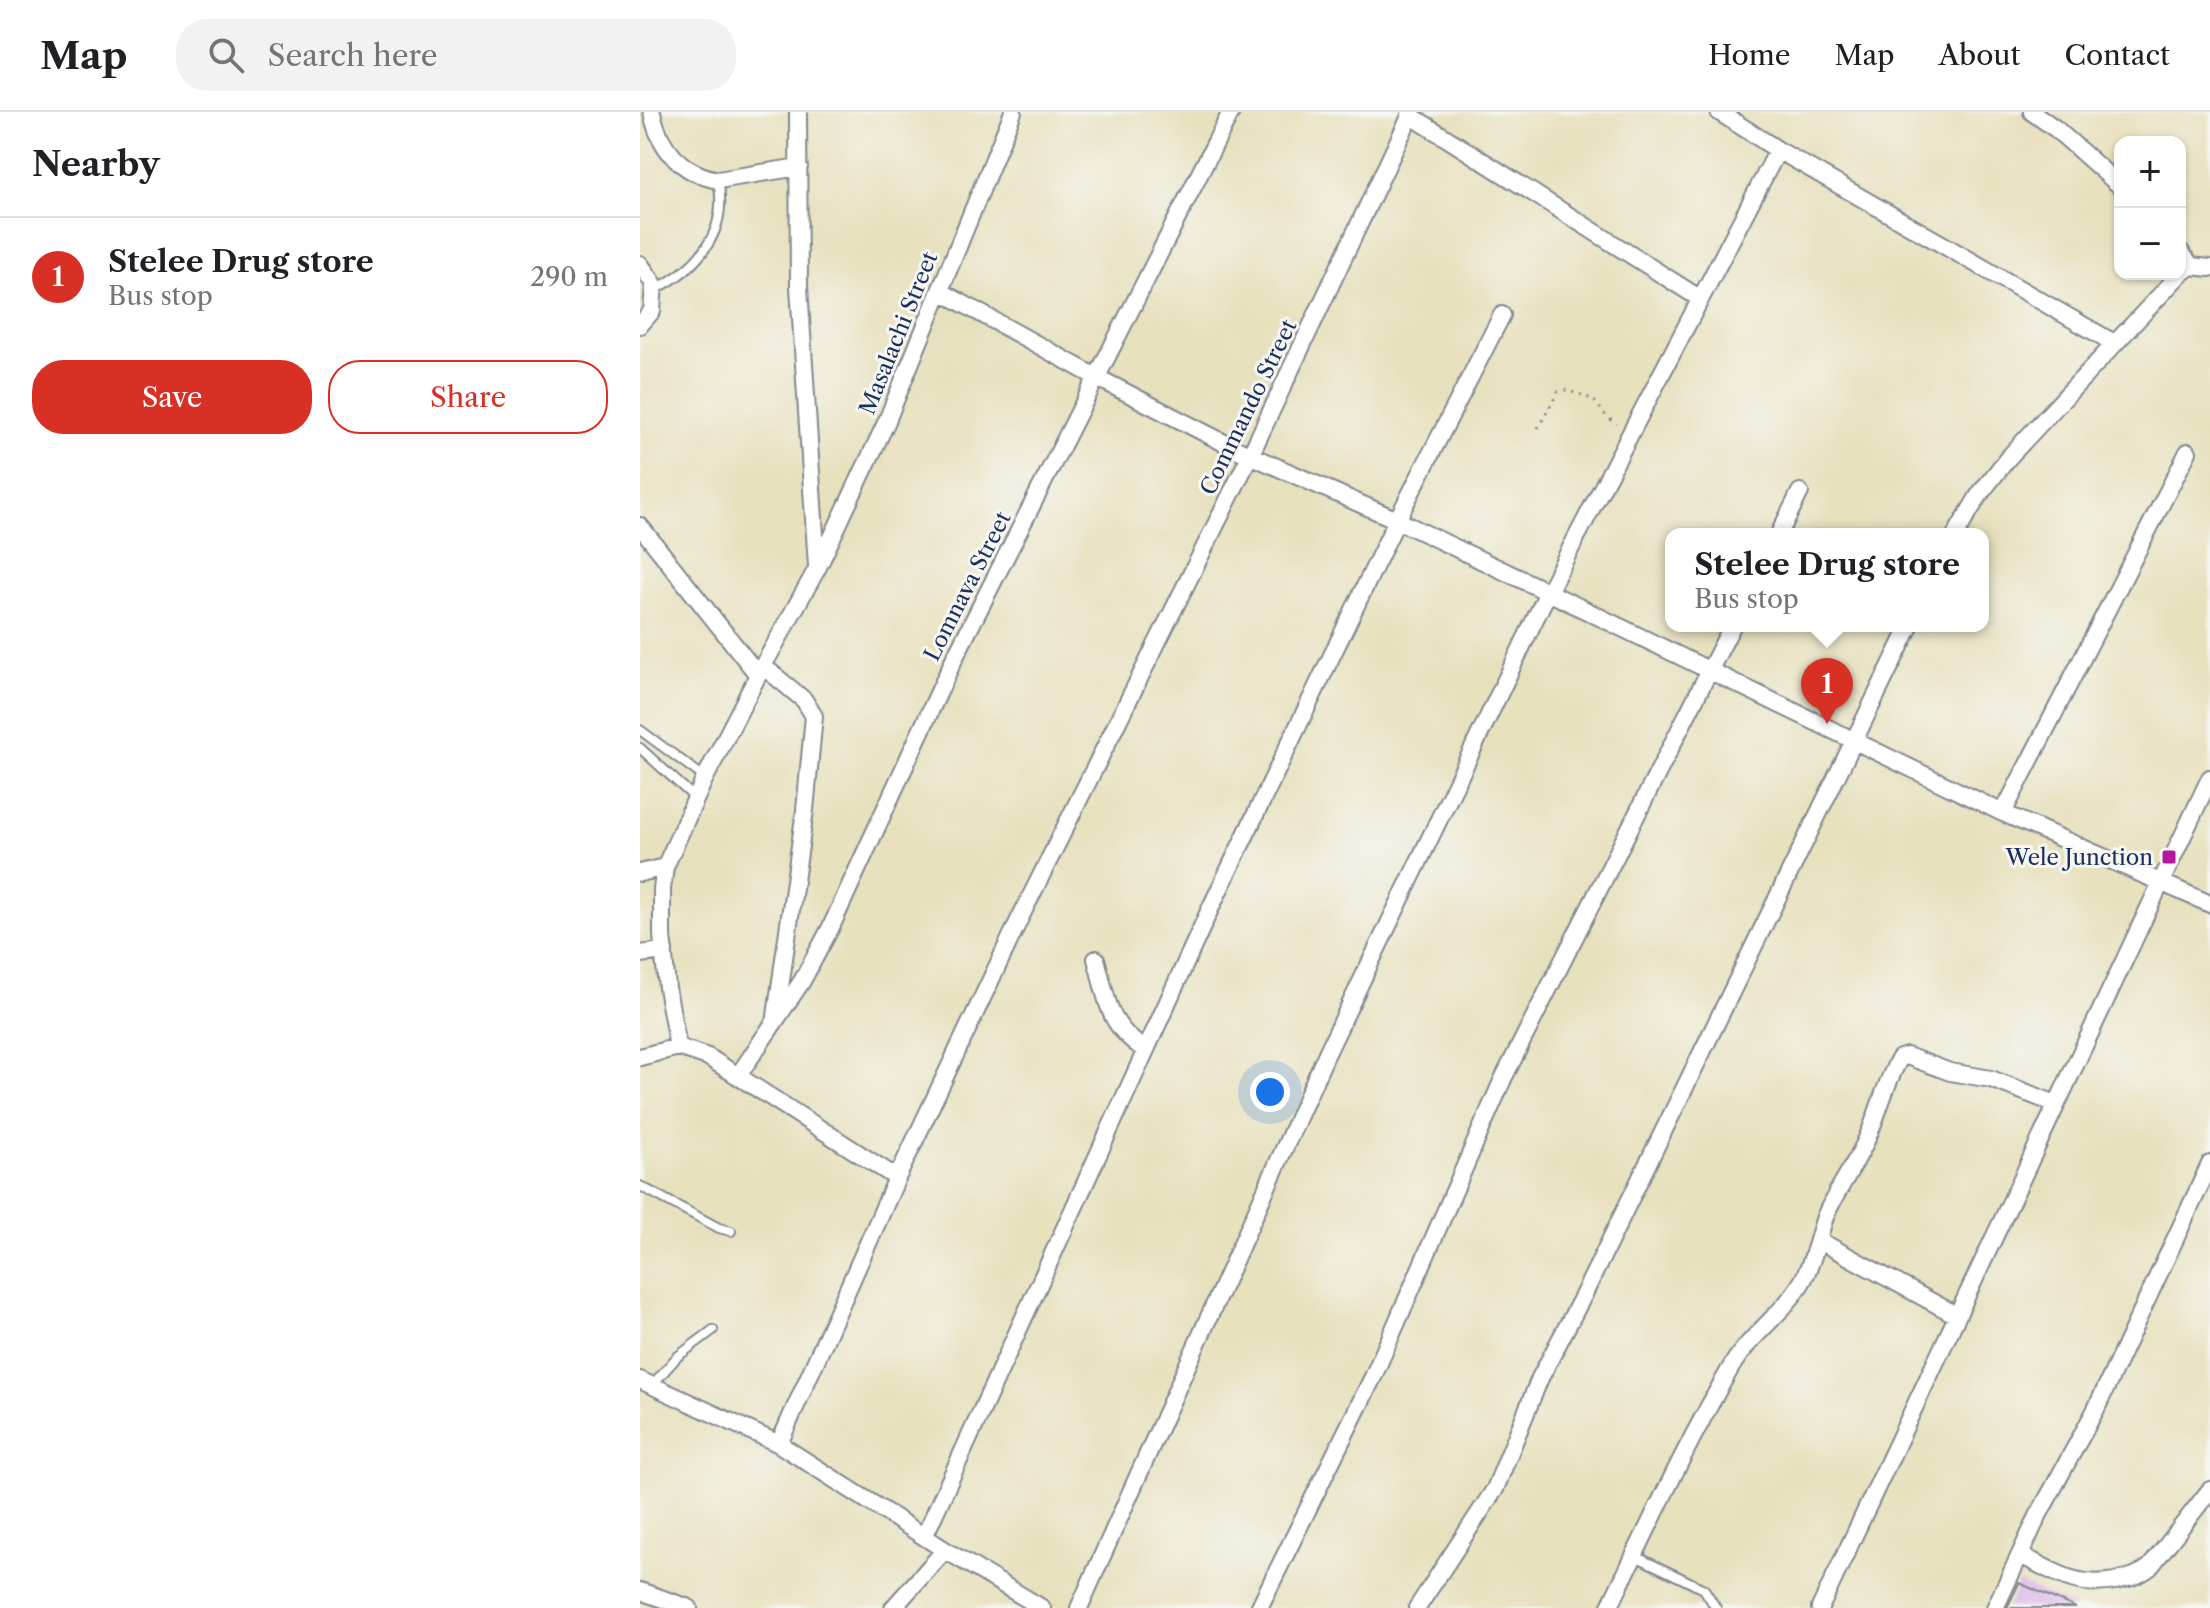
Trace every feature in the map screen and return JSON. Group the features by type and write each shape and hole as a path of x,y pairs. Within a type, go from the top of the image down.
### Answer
{"street":[{"path":"652,112 655,129 674,159 688,169 718,180 799,167"},
{"path":"809,112 799,120 799,287 818,567"},
{"name":"Masalachi Street","path":"665,867 705,778 760,670 818,567 886,423 1013,112"},
{"name":"Lomnava Street","path":"738,1076 802,981 831,927 955,657 1231,112"},
{"path":"1719,112 1778,150 2114,343"},
{"path":"2032,112 2114,181"},
{"path":"1411,114 1699,298"},
{"name":"Commando Street","path":"779,1444 897,1178 1118,718 1250,456 1411,114"},
{"path":"1079,1608 1326,1055 1548,592 1778,150"},
{"path":"640,264 654,284 652,311 640,325"},
{"path":"2186,271 2210,268"},
{"path":"1960,528 1979,495 2008,458 2174,280"},
{"path":"940,291 1096,377 1250,456 1397,520 2003,813 2210,904"},
{"path":"924,1537 1211,907 1397,520 1502,315"},
{"path":"2003,813 2188,452"},
{"path":"1782,528 1800,492"},
{"path":"640,526 760,670 804,700 814,716 805,810 776,1020"},
{"path":"1259,1608 1373,1377 1516,1051 1729,632"},
{"path":"1417,1608 1495,1489 1540,1378 1597,1268 1907,632"},
{"path":"1820,1608 2210,778"},
{"path":"640,873 665,867 662,889 664,951 678,1047"},
{"path":"640,954 664,951"},
{"path":"1096,959 1115,1024 1125,1037 1145,1050"},
{"path":"640,1057 678,1047 708,1057 897,1178"},
{"path":"1609,1608 1661,1499 1731,1367 1746,1346 1790,1300 1808,1269 1829,1209 1864,1146 1881,1106 1883,1090 1904,1056 1950,1072 1991,1079 2056,1104"},
{"path":"1995,1608 2096,1409 2210,1164"},
{"path":"1818,1240 1956,1315"},
{"path":"646,1383 779,1444 1042,1608"},
{"path":"2020,1555 2082,1583 2094,1585 2137,1576 2150,1567 2210,1490"},
{"path":"893,1608 945,1550"},
{"path":"640,1591 689,1608"}],"lane":[{"path":"654,290 691,268 706,247 719,219 722,199 718,180"},
{"path":"640,730 705,778"},
{"path":"640,748 696,798"},
{"path":"640,1186 719,1228 731,1231"},
{"path":"646,1383 713,1330"},
{"path":"1634,1556 1704,1589 1716,1608"}],"path":[{"path":"1538,428 1558,392 1565,390 1591,400 1597,404 1602,415 1630,432"}],"building":[{"path":"2019,1583 2076,1608 2007,1608"}],"place":[{"name":"Stelee Drug store","path":"1827,724"},
{"name":"Wele Junction","path":"2169,857"}]}
